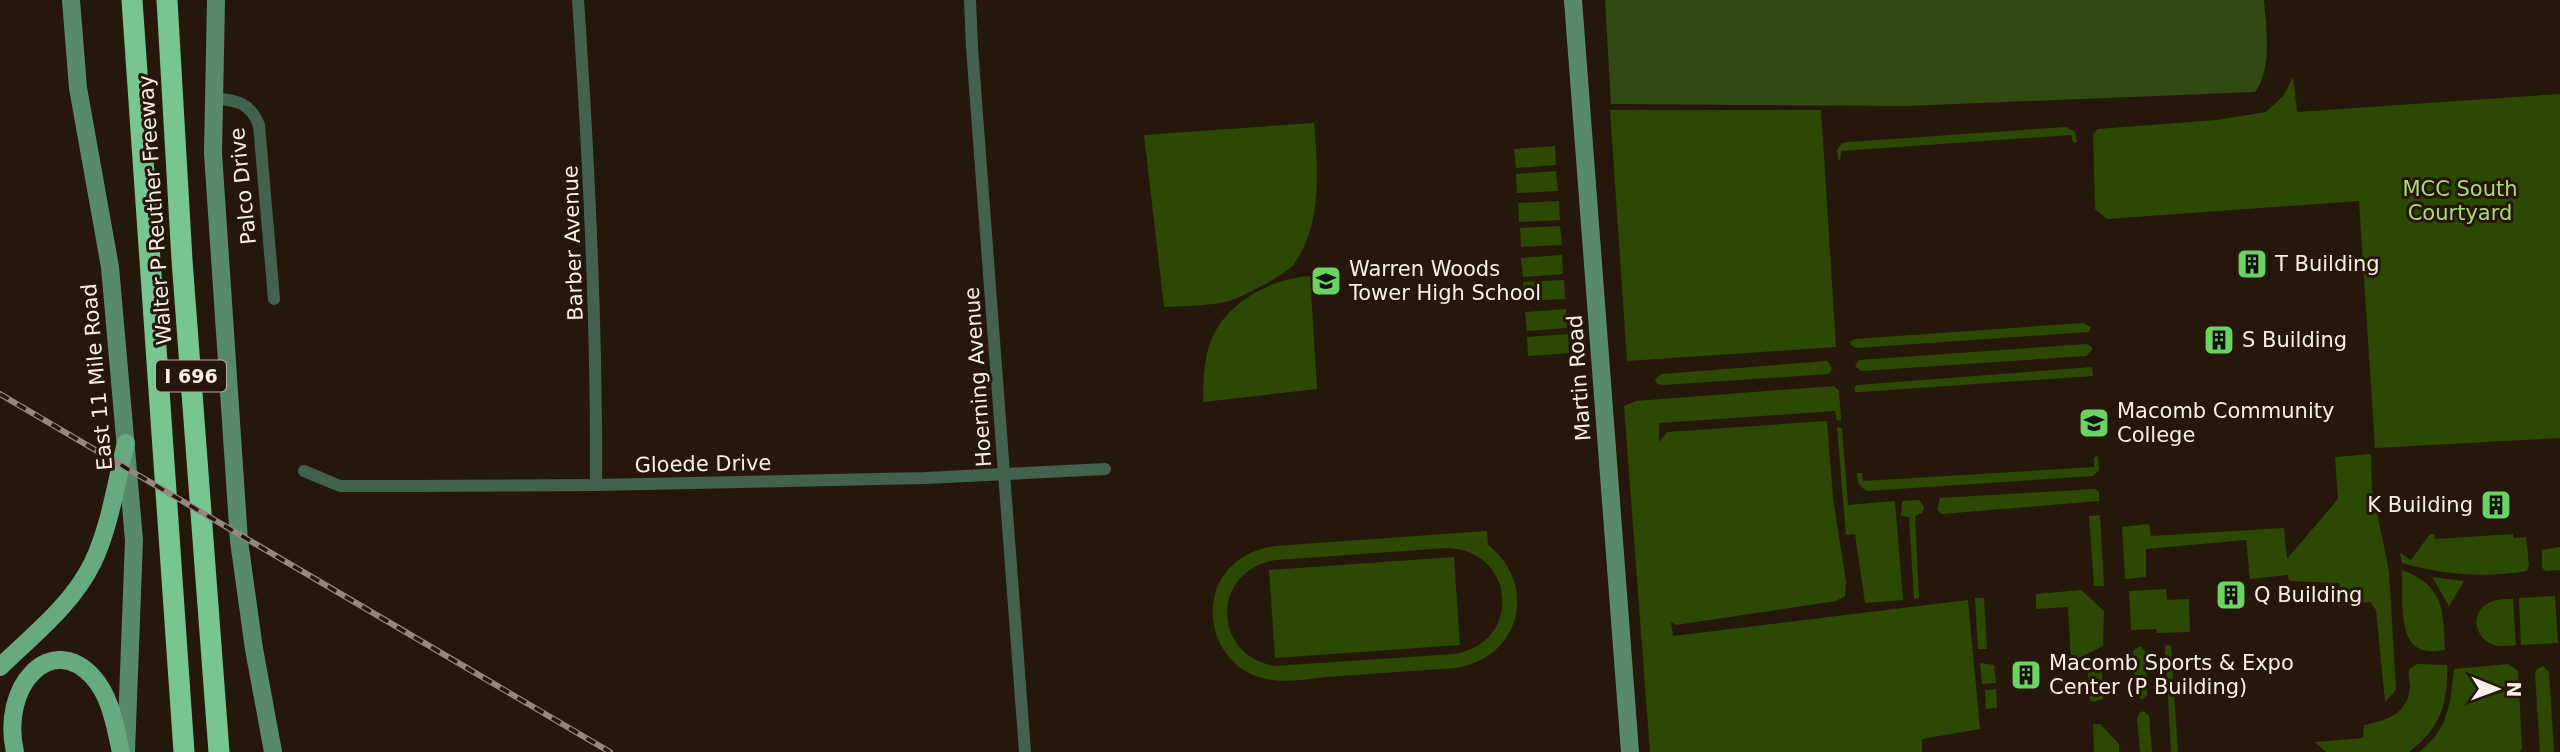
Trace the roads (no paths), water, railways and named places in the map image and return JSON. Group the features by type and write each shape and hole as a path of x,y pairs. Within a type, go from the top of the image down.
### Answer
{"highway":[{"name":"Walter P Reuther Freeway","path":"132,0 184,752"},
{"name":"Walter P Reuther Freeway","path":"167,0 182,260 219,752"}],"main road":[{"name":"East 11 Mile Road","path":"71,0 78,88 110,267 126,443 135,571 126,752"},
{"path":"216,0 213,153 239,541 254,649 273,752"},
{"name":"Martin Road","path":"1573,0 1630,752"},
{"path":"0,667 58,611 91,565 103,540 126,443"},
{"path":"15,752 1,725 1,708 10,682 19,672 41,662 56,661 79,667 94,678 109,704 121,752"}],"street":[{"name":"Barber Avenue","path":"578,0 593,224 597,371 596,485"},
{"name":"Hoerning Avenue","path":"970,0 1025,752"},
{"name":"Palco Drive","path":"213,98 236,101 247,106 254,113 259,125 274,299"},
{"name":"Gloede Drive","path":"304,471 340,486 596,485 1005,476 1105,469"}],"railway":[{"path":"0,394 610,752"}],"place":[{"name":"T Building","path":"2252,264"},
{"name":"Warren Woods Tower High School","path":"1326,281"},
{"name":"S Building","path":"2219,340"},
{"name":"Macomb Community College","path":"2094,423"},
{"name":"K Building","path":"2496,505"},
{"name":"Q Building","path":"2231,595"},
{"name":"Macomb Sports & Expo Center (P Building)","path":"2026,675"}],"park label":[{"name":"MCC South Courtyard","path":"2460,201"}]}
